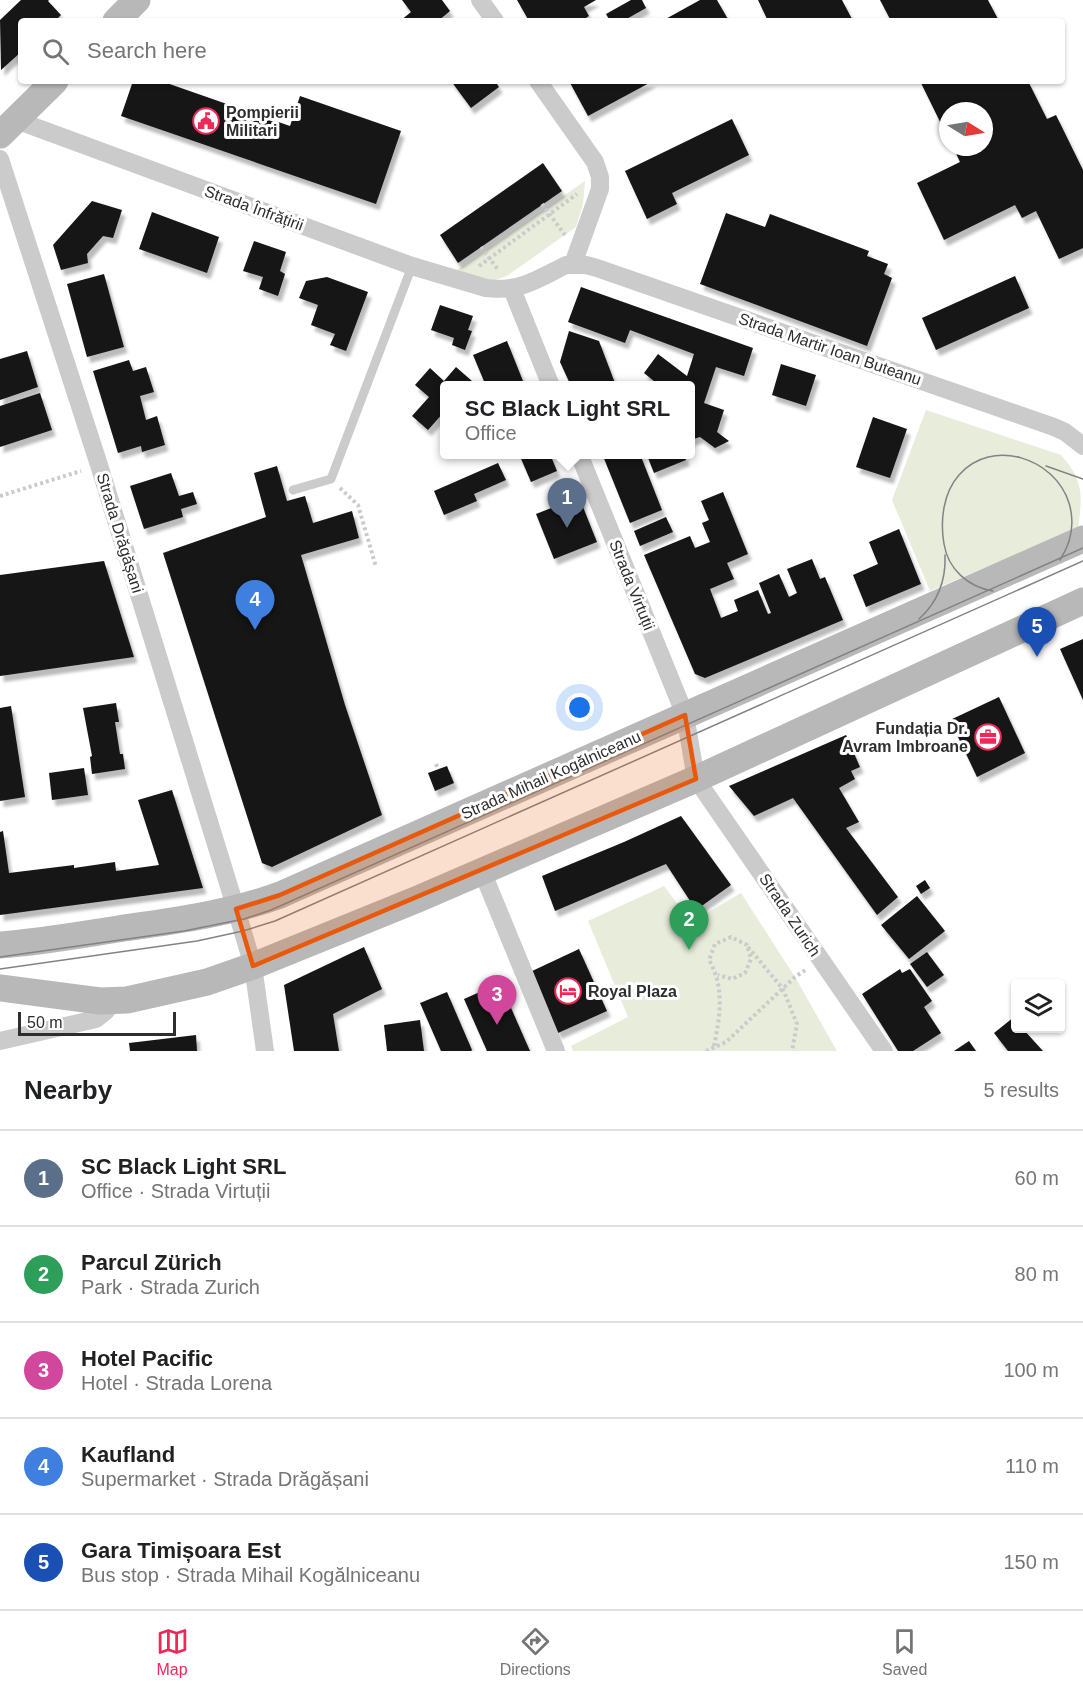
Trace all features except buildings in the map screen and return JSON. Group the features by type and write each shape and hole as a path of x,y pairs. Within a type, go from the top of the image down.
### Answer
{"street":[{"path":"119,18 137,0"},
{"path":"480,0 493,18"},
{"path":"5,123 51,84"},
{"path":"540,84 595,162 600,177 600,189 575,257 566,265 512,289 549,381"},
{"name":"Strada Înfrățirii","path":"5,123 412,266 486,288 512,289"},
{"name":"Strada Drăgășani","path":"0,159 99,465 253,966 265,1051"},
{"name":"Strada Martir Ioan Buteanu","path":"575,257 597,268 1054,427 1082,444"},
{"name":"Strada Virtuții","path":"581,459 685,715 696,779"},
{"name":"Strada Mihail Kogălniceanu","path":"0,945 176,921 236,909 280,895 1083,539"},
{"path":"0,988 87,1000 114,1001 173,991 253,966 318,941 696,779 1083,601"},
{"name":"Strada Zurich","path":"696,779 884,1051"},
{"path":"482,871 555,1051"},
{"path":"0,1041 96,1019 114,1001"}],"lane":[{"path":"293,490 331,479 412,266"}],"path":[{"path":"459,281 600,177"},
{"path":"542,204 575,257"},
{"path":"0,496 99,465"},
{"path":"331,479 358,505 376,567"},
{"path":"714,1046 720,1014 718,975 709,960 715,944 731,937 747,945 783,989 797,1024 792,1051"},
{"path":"718,975 732,979 745,973 751,959 747,945"},
{"path":"706,1051 726,1042 795,977 820,961"}],"highlighted area":[{"path":"685,715 696,779 253,966 236,909 280,895"}],"green space":[{"path":"585,181 583,204 576,227 507,276 494,280 481,279 457,270"},
{"path":"926,410 1061,455 1074,472 1080,488 1081,506 1078,528 930,591 892,500"},
{"path":"664,886 691,922 741,893 795,977 837,1051 573,1051 571,1046 628,1017 588,921"}],"tram line":[{"path":"993,591 975,585 961,575 950,561 944,544 942,526 949,490 959,475 973,463 988,457 1005,455 1037,464 1051,474 1062,487 1072,518 1069,540 1060,560"},
{"path":"1046,466 1083,479"},
{"path":"0,957 184,931 244,919 271,910 1083,548"},
{"path":"919,619 936,598 944,573 945,555"},
{"path":"0,969 197,941 275,921 1083,561"}],"place":[{"name":"Pompierii Militari","path":"206,121"},
{"name":"SC Black Light SRL","path":"567,528"},
{"name":"Kaufland","path":"255,630"},
{"name":"Gara Timișoara Est","path":"1037,657"},
{"name":"Fundația Dr. Avram Imbroane","path":"988,737"},
{"name":"Parcul Zürich","path":"689,950"},
{"name":"Royal Plaza","path":"568,991"},
{"name":"Hotel Pacific","path":"497,1025"}]}
